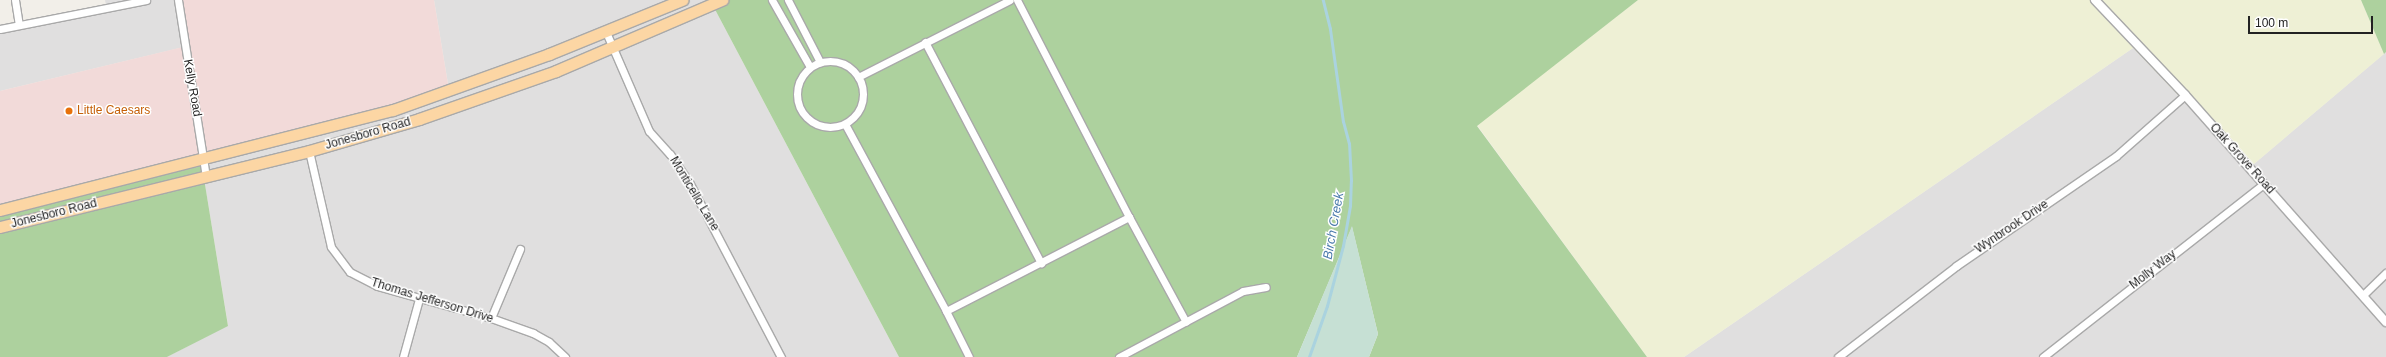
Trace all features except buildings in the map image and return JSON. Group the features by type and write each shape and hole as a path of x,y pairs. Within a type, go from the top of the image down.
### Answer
{"main road":[{"name":"Jonesboro Road","path":"0,210 204,160 393,110 606,32 682,0"},
{"name":"Jonesboro Road","path":"0,227 309,151 419,119 613,48 722,0"}],"street":[{"path":"15,0 19,24"},
{"path":"0,29 109,3 146,0"},
{"name":"Kelly Road","path":"178,0 206,177"},
{"path":"772,0 810,67"},
{"path":"788,0 820,62"},
{"path":"858,77 1010,0"},
{"path":"1017,0 1129,217 1186,322"},
{"name":"Oak Grove Road","path":"2095,0 2185,95 2386,322"},
{"name":"Monticello Lane","path":"606,32 650,131 670,154 689,182 781,357"},
{"path":"925,42 1041,263"},
{"path":"833,61 846,65 858,77 862,92 860,108 845,124 823,127 804,116 798,101 797,85 810,67 820,62 833,61"},
{"name":"Wynbrook Drive","path":"1838,357 1956,266 2116,156 2185,95"},
{"path":"845,124 946,311 969,357"},
{"name":"Thomas Jefferson Drive","path":"309,151 331,247 338,258 360,279 419,299 492,318 533,333 549,342 565,357"},
{"name":"Molly Way","path":"2043,357 2264,184"},
{"path":"946,311 1129,217"},
{"path":"492,318 520,249"},
{"path":"2363,295 2386,273"},
{"path":"1119,357 1243,291 1266,288"},
{"path":"403,357 419,299"}],"shaded area":[{"path":"105,0 175,0 184,47 0,91 0,29 106,5"},
{"path":"175,0 434,0 450,96 202,166 0,212 0,91 183,47"},
{"path":"434,0 710,0 899,357 167,357 228,325 202,166 450,96"},
{"path":"2133,48 2248,169 2386,52 2386,357 1684,357"}],"green space":[{"path":"710,0 1638,0 1477,126 1647,357 1369,357 1378,334 1352,227 1297,357 899,357"},
{"path":"1638,0 2361,0 2384,54 2248,169 2133,48 1684,357 1647,357 1477,125"},
{"path":"2361,0 2386,0 2386,52 2384,54"},
{"path":"202,166 228,326 167,357 0,357 0,212"},
{"path":"1352,226 1378,334 1369,357 1297,357"}],"waterway":[{"name":"Birch Creek","path":"1309,357 1327,306 1343,246 1350,206 1351,181 1349,144 1343,122 1330,29 1323,0"}],"place":[{"name":"Little Caesars","path":"69,111"}]}
